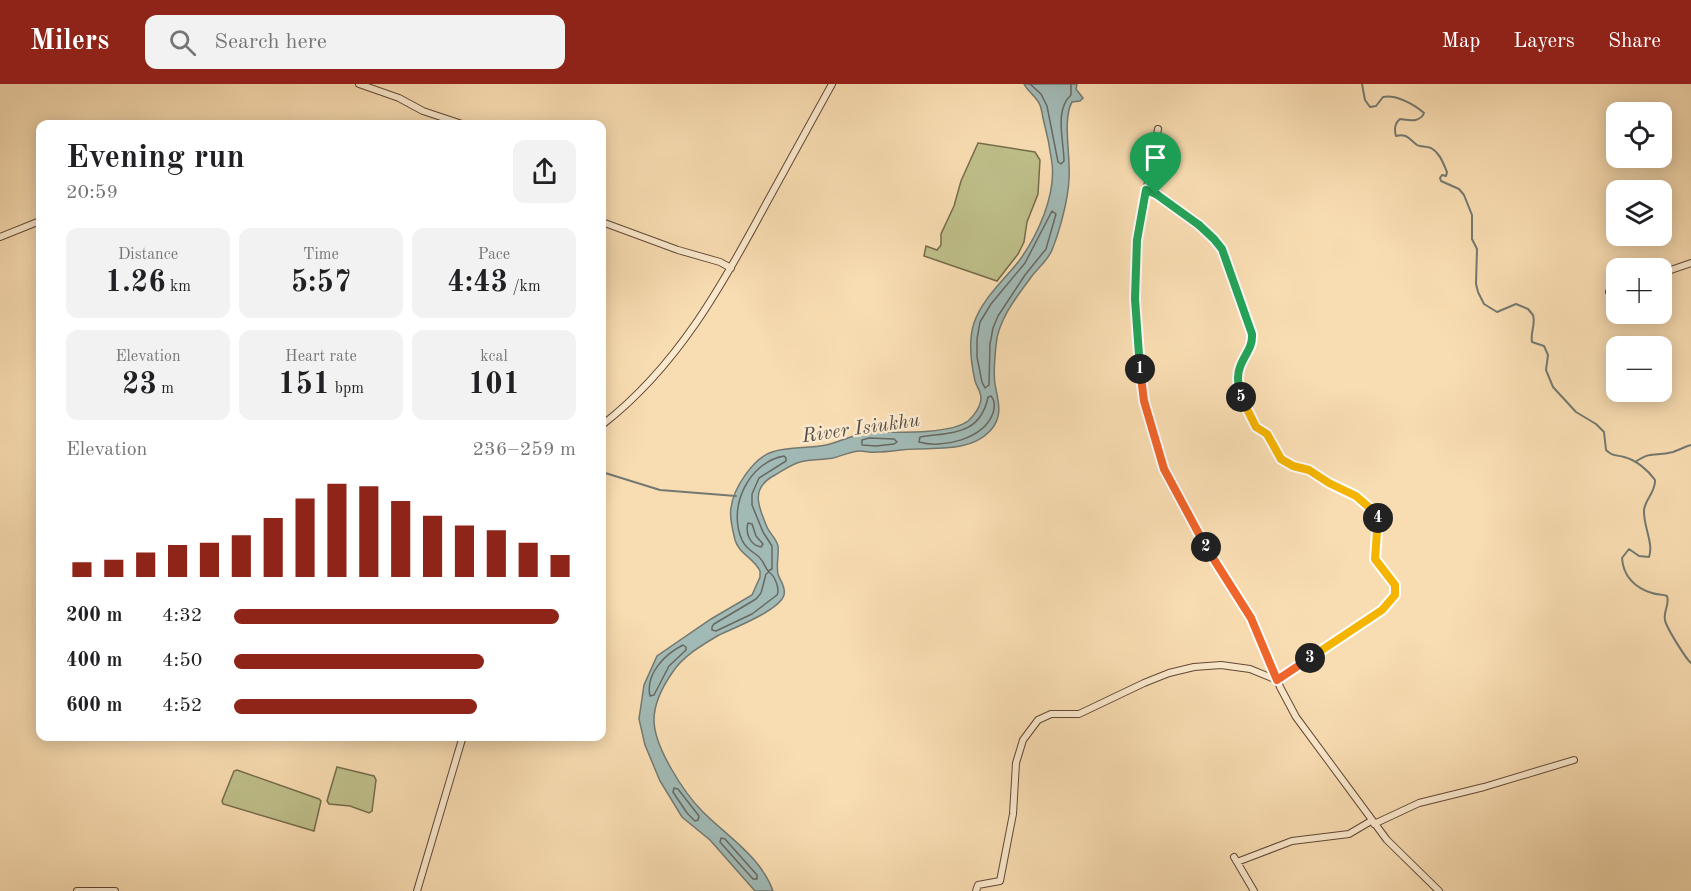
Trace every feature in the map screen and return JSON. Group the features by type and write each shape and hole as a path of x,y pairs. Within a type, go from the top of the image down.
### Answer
{"street":[{"path":"359,84 450,120"},
{"path":"606,421 640,391 678,350 705,312 832,84"},
{"path":"1158,129 1137,240 1135,299 1141,386 1164,469 1193,526 1251,618 1277,680 1296,717 1372,822 1392,846 1439,891"},
{"path":"1146,190 1180,210 1210,234 1222,249 1252,334 1252,345 1240,367 1238,384 1241,398 1256,427 1267,434 1277,454 1287,463 1309,470 1356,496 1371,509 1378,519 1375,559 1395,585 1395,595 1391,602 1374,616 1277,680"},
{"path":"0,237 36,223"},
{"path":"606,223 678,250 720,262 731,268"},
{"path":"1672,270 1691,263"},
{"path":"976,891 978,885 1000,881 1012,814 1016,763 1023,740 1038,720 1051,714 1079,714 1144,682 1194,667 1221,665 1250,669 1277,680"},
{"path":"417,891 461,741"},
{"path":"1254,891 1236,859 1292,841 1349,834 1419,803 1484,787 1574,760"},
{"path":"77,891 115,891"}],"green space":[{"path":"978,143 1035,152 1040,160 1038,194 1027,222 1024,242 1018,254 997,281 924,256 926,246 937,250 941,245 941,234"},
{"path":"337,767 374,776 376,780 372,811 369,813 350,806 329,804 327,801"},
{"path":"237,770 319,799 321,801 314,831 223,804 222,801 234,771"}],"water":[{"path":"1024,84 1077,84 1076,89 1083,98 1072,102 1069,109 1068,187 1055,242 1048,257 1020,292 1000,326 994,375 999,408 997,420 990,431 965,445 853,452 833,458 800,462 767,480 759,492 759,505 767,527 778,546 777,571 784,586 784,595 774,607 719,635 687,656 676,667 662,689 657,702 654,714 655,731 664,756 695,804 752,857 768,879 773,891 755,891 710,840 682,817 660,781 645,745 639,719 644,685 657,656 711,619 752,595 760,577 760,571 737,545 732,528 731,512 736,492 745,475 765,455 779,450 826,445 870,432 921,432 948,429 968,421 977,411 981,398 971,359 971,337 974,323 988,298 1019,261 1033,239 1044,214 1053,175 1041,109"}],"waterway":[{"path":"1362,84 1365,100 1370,107 1376,106 1383,97 1388,96 1405,101 1424,113 1417,120 1400,119 1395,126 1396,136 1405,136 1418,146 1434,150 1441,158 1447,172 1446,176 1442,175 1441,181 1459,189 1464,195 1472,215 1472,239 1477,249 1476,284 1484,304 1497,312 1516,304 1528,309 1534,318 1532,342 1544,346 1548,355 1546,370 1553,387 1576,412 1596,424 1604,432 1606,450 1637,463 1655,480 1654,488 1644,510 1650,546 1649,557 1639,556 1629,549 1622,558 1623,564 1627,576 1635,584 1646,591 1667,596 1666,624 1676,643 1691,663"},
{"path":"1635,462 1646,456 1673,452 1691,445"},
{"path":"606,473 660,490 736,496"}],"route":[{"path":"1146,190 1156,194 1205,230 1222,249 1252,334 1252,345 1240,367 1238,384 1241,398 1256,427 1267,434 1281,459 1297,468 1309,470 1356,496 1377,515 1375,559 1396,588 1391,602 1382,610 1277,680 1251,618 1193,526 1164,469 1144,401 1135,299 1137,240 1146,190"}],"water label":[{"name":"River Isiukhu","path":"861,429"}]}
